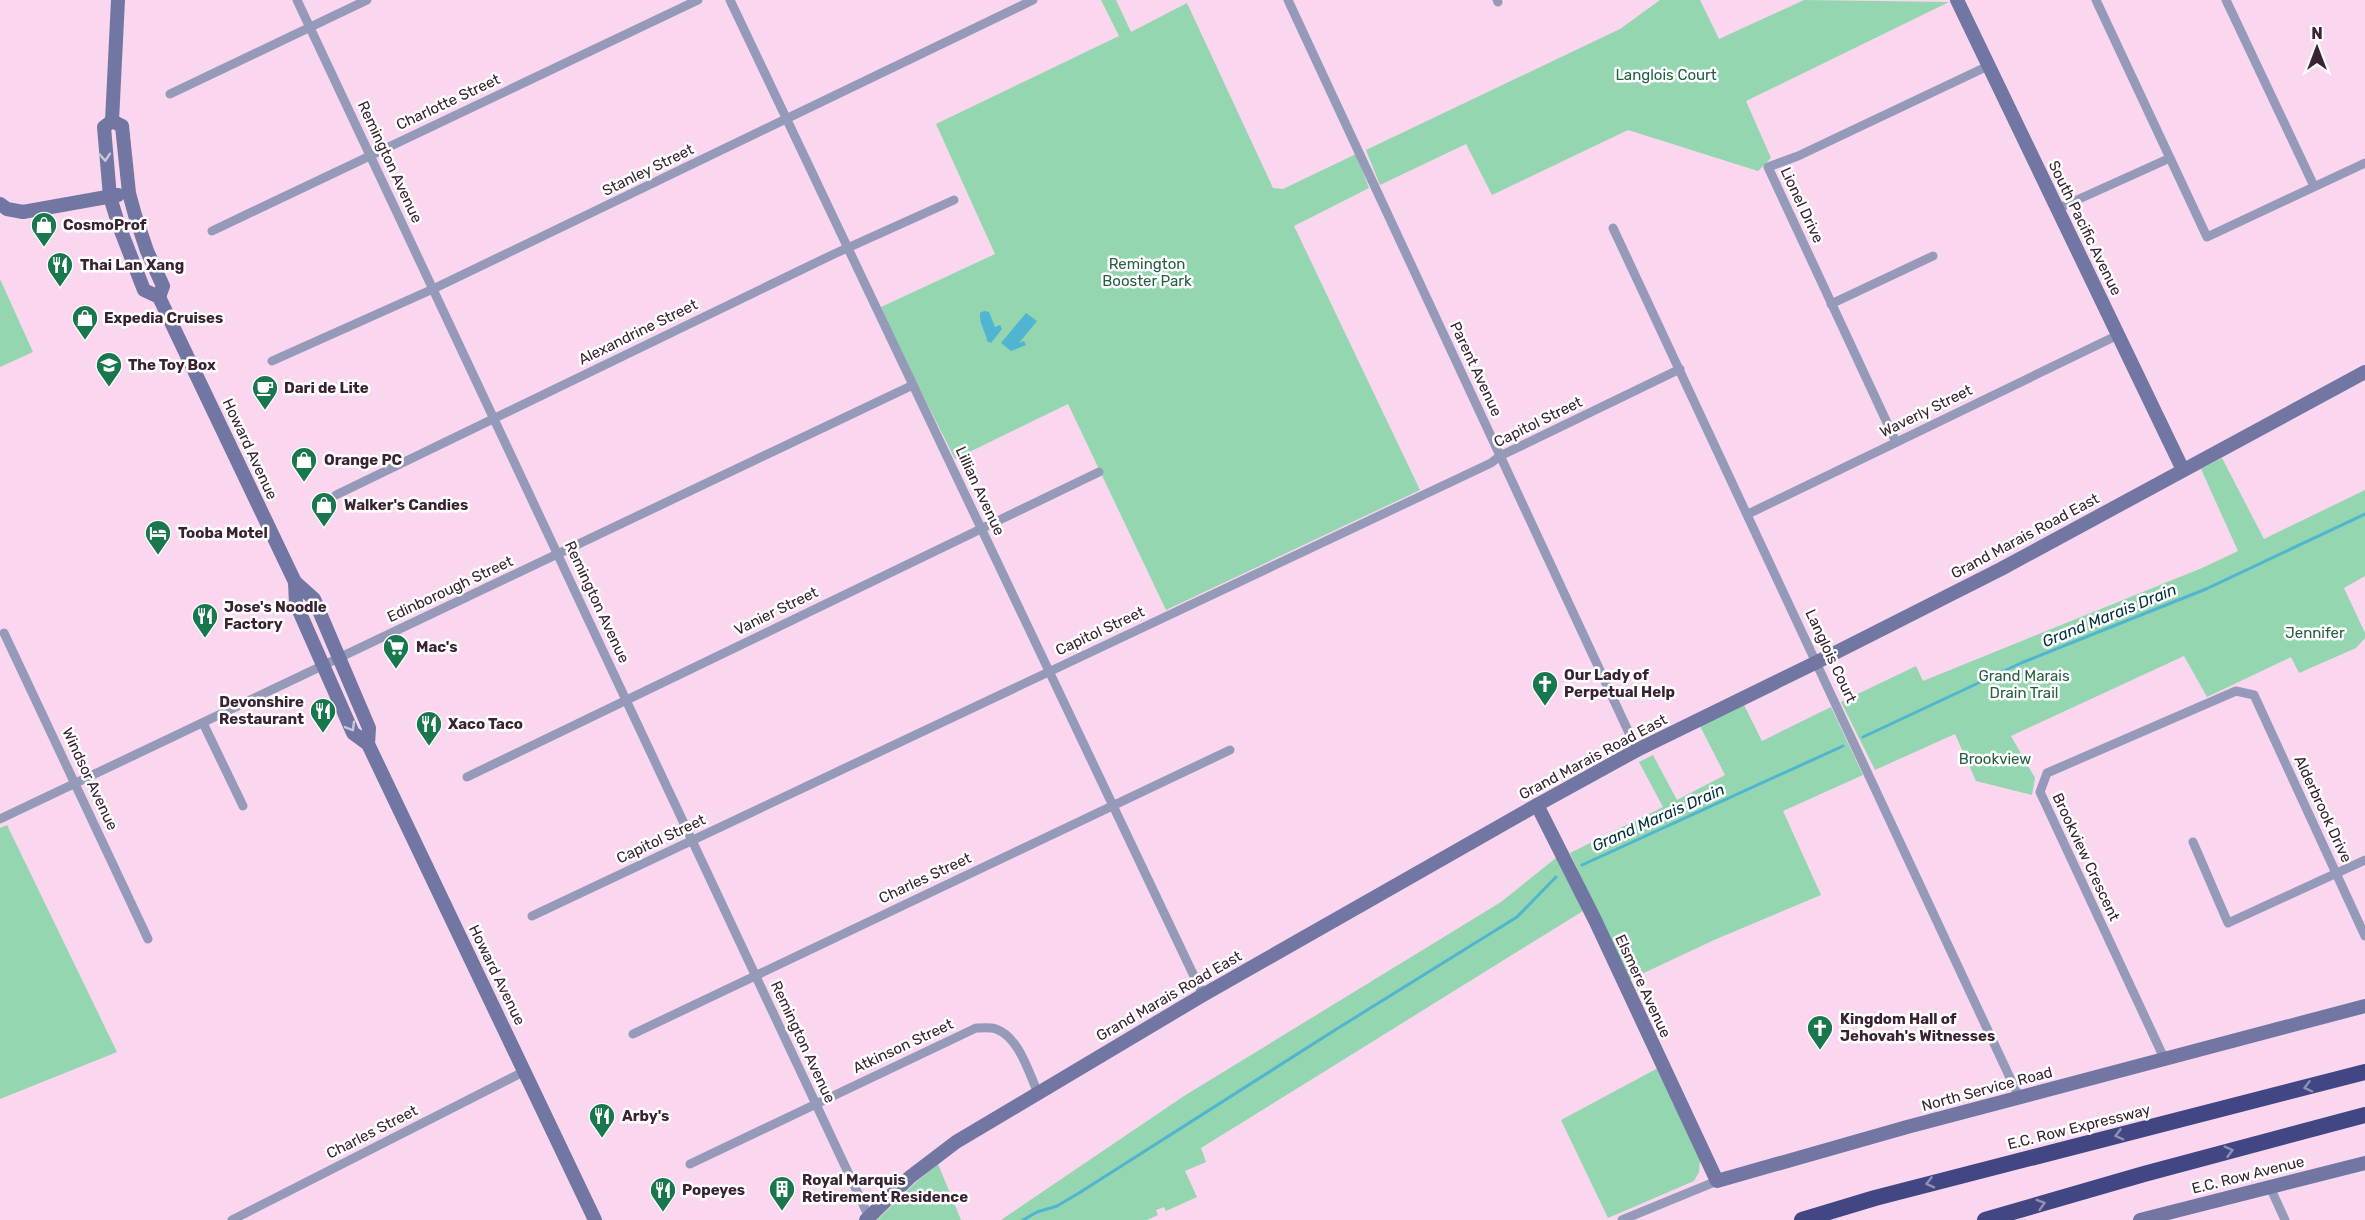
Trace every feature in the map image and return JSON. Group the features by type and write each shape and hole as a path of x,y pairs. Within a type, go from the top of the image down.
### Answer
{"highway":[{"name":"E.C. Row Expressway","path":"1802,1220 1875,1197 2365,1072"},
{"path":"1985,1220 2144,1174 2365,1115"}],"street":[{"name":"Howard Avenue","path":"118,0 112,120 104,127 110,197 119,226 144,290 159,297 296,582 314,599 369,728 368,744"},
{"name":"Remington Avenue","path":"297,0 816,1104 867,1218"},
{"path":"170,94 367,0"},
{"name":"Charlotte Street","path":"212,231 698,0"},
{"name":"Lillian Avenue","path":"730,0 1203,995"},
{"name":"Stanley Street","path":"272,361 433,289 1033,0"},
{"name":"Parent Avenue","path":"1288,0 1637,750"},
{"name":"South Pacific Avenue","path":"1957,0 2183,470"},
{"path":"2096,0 2207,237 2365,163"},
{"path":"2226,0 2314,186"},
{"name":"Lionel Drive","path":"1896,442 1768,167 1798,156 1988,66"},
{"name":"Howard Avenue","path":"112,120 122,126 129,193 147,251 163,286 159,297"},
{"path":"2057,209 2170,158"},
{"path":"0,204 7,209 22,212 129,193"},
{"name":"Alexandrine Street","path":"336,495 848,247 954,200"},
{"name":"Langlois Court","path":"1613,228 2019,1097"},
{"path":"1831,304 1933,256"},
{"name":"Waverly Street","path":"1748,514 2118,335"},
{"name":"Capitol Street","path":"532,916 1491,463 1500,456 1680,369"},
{"name":"Grand Marais Road East","path":"867,1218 910,1177 956,1142 1203,995 1537,805 1637,750 2001,568 2365,372"},
{"name":"Edinborough Street","path":"0,819 913,385"},
{"name":"Vanier Street","path":"466,777 1099,472"},
{"name":"Howard Avenue","path":"296,582 296,604 353,733 368,744 595,1220"},
{"name":"Windsor Avenue","path":"4,633 148,939"},
{"name":"Brookview Crescent","path":"2164,1058 2040,792 2047,773 2236,691 2254,695"},
{"name":"Alderbrook Drive","path":"2254,695 2365,936"},
{"path":"203,723 243,806"},
{"name":"Charles Street","path":"633,1034 1230,750"},
{"name":"Elsmere Avenue","path":"1537,805 1595,920 1717,1181"},
{"path":"2193,842 2228,923 2365,860"},
{"name":"North Service Road","path":"1622,1220 1717,1181 2019,1097 2365,1006"},
{"name":"Atkinson Street","path":"690,1164 976,1028 996,1029 1007,1036 1015,1046 1038,1093"},
{"name":"Charles Street","path":"232,1220 525,1071"},
{"name":"E.C. Row Avenue","path":"2140,1220 2365,1163"},
{"path":"2270,1187 2285,1220"}],"green space":[{"name":"Remington Booster Park","path":"1101,0 1116,0 1131,32 1187,3 1273,188 1283,189 1356,154 1369,188 1294,226 1420,490 1166,610 1068,404 955,459 879,308 995,254 936,124 1119,36"},
{"name":"Langlois Court","path":"1660,0 1700,0 1719,39 1804,0 1949,2 1746,101 1771,158 1758,171 1628,130 1492,195 1466,144 1380,185 1366,150 1620,29"},
{"path":"0,279 33,352 0,367"},
{"name":"Grand Marais Drain Trail","path":"2222,458 2264,539 2365,490 2365,576 2344,588 2365,633 2365,638 2356,648 2299,673 2291,657 2207,697 2184,656 2011,736 2035,778 2032,795 1976,781 1955,734 1875,770 1841,702 1916,666 1923,681 2202,568 2238,551 2201,469"},
{"path":"1744,705 1762,741 1831,707 1863,775 1783,811 1821,895 1714,940 1629,980 1570,853 1663,807 1639,762 1653,755 1677,800 1725,775 1700,726"},
{"path":"7,825 117,1052 0,1099 0,828"},
{"path":"1557,857 1583,911 1201,1148 1206,1162 1185,1171 1197,1197 1166,1211 1164,1207 1156,1210 1158,1215 1147,1220 1001,1220 1184,1096 1501,902"},
{"path":"1658,1068 1700,1160 1699,1172 1694,1181 1608,1218 1561,1120"},
{"path":"938,1164 961,1220 877,1220 915,1183"}],"water":[{"path":"989,312 995,327 1000,325 1002,329 991,343 987,341 981,321 980,313"},
{"path":"1026,313 1037,321 1019,343 1024,341 1026,345 1011,351 1001,343"}],"waterway":[{"name":"Grand Marais Drain","path":"1863,737 2021,663 2206,589 2365,514"},
{"name":"Grand Marais Drain","path":"1582,865 1843,746"},
{"path":"1023,1220 1037,1212 1057,1206 1079,1193 1517,917 1556,877"}],"place":[{"name":"CosmoProf","path":"44,248"},
{"name":"Thai Lan Xang","path":"60,288"},
{"name":"Expedia Cruises","path":"85,341"},
{"name":"The Toy Box","path":"109,388"},
{"name":"Dari de Lite","path":"265,411"},
{"name":"Orange PC","path":"304,483"},
{"name":"Walker's Candies","path":"324,528"},
{"name":"Tooba Motel","path":"158,556"},
{"name":"Jose's Noodle Factory","path":"205,639"},
{"name":"Mac's","path":"396,670"},
{"name":"Our Lady of Perpetual Help","path":"1545,707"},
{"name":"Devonshire Restaurant","path":"323,734"},
{"name":"Xaco Taco","path":"429,747"},
{"name":"Kingdom Hall of Jehovah's Witnesses","path":"1820,1051"},
{"name":"Arby's","path":"602,1139"},
{"name":"Royal Marquis Retirement Residence","path":"782,1212"},
{"name":"Popeyes","path":"663,1213"}],"park label":[{"name":"Jennifer","path":"2315,633"},
{"name":"Brookview","path":"1995,759"}]}
